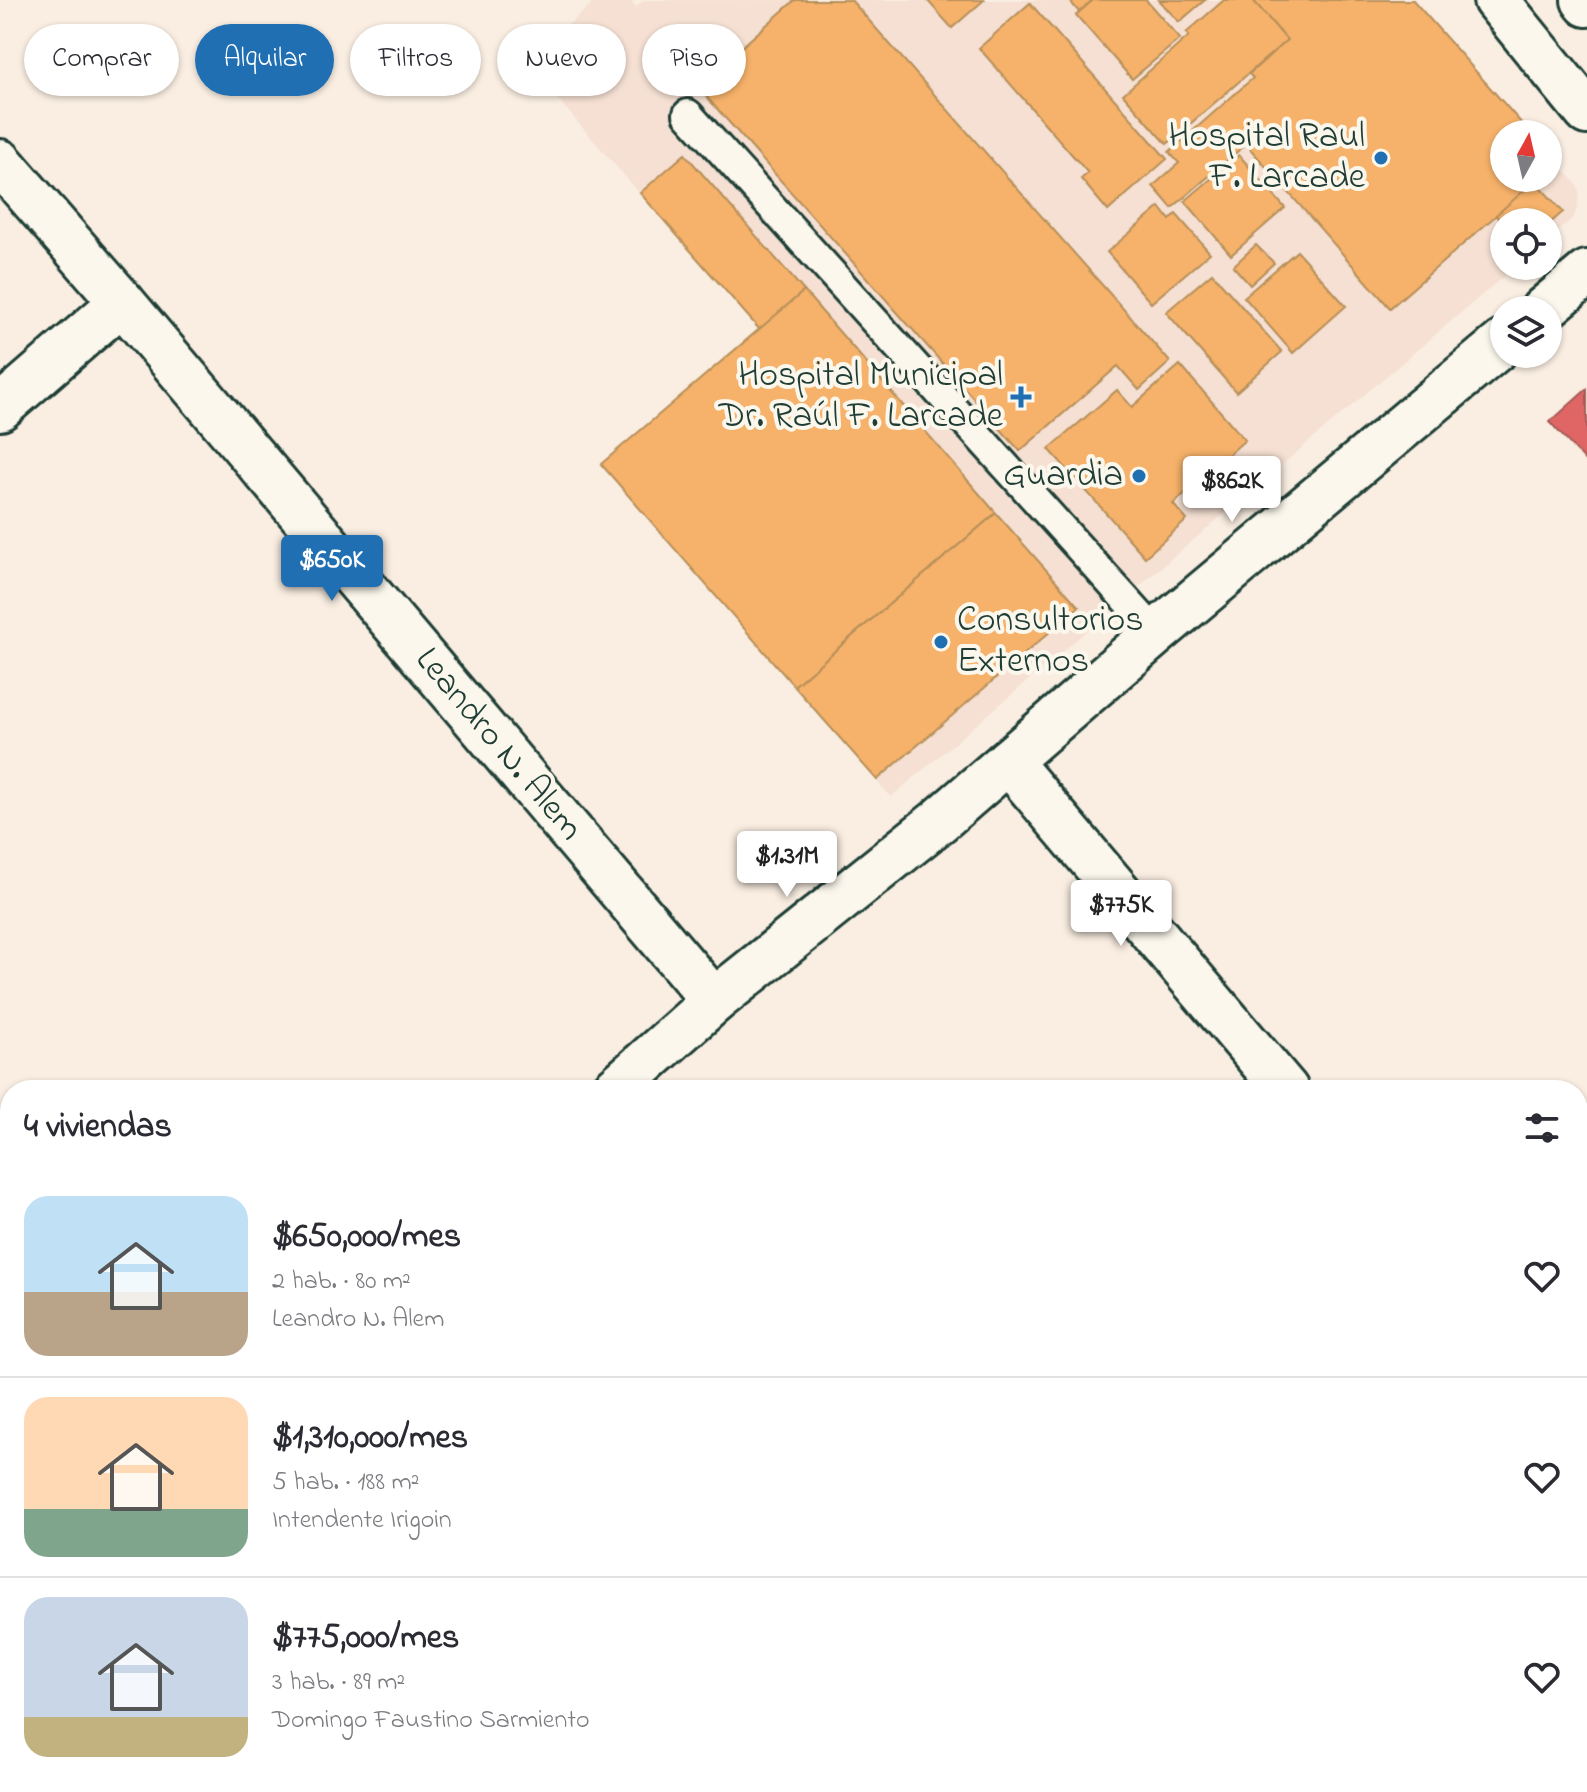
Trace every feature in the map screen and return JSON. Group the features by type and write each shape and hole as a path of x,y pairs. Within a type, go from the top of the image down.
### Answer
{"street":[{"path":"1496,0 1587,112"},
{"name":"Leandro N. Alem","path":"0,162 714,1001"},
{"path":"1560,296 1587,273"},
{"path":"0,408 122,302"},
{"path":"625,1080 714,1001 939,821 1156,633 1490,354"},
{"path":"1008,761 1278,1080"}],"lane":[{"path":"688,114 1156,633"}],"shaded area":[{"name":"Hospital Municipal Dr. Raúl F. Larcade","path":"596,0 630,0 636,7 644,0 1414,0 1520,120 1490,120 1490,192 1562,192 1562,168 1579,190 1578,207 1573,218 1562,227 1562,208 1490,208 1490,280 1500,280 891,797 601,464 759,330 555,96 626,96 626,24 569,24"}],"building: Comercios":[{"path":"1587,389 1587,463 1550,422"}],"building: Salud":[{"path":"795,0 851,0 1170,362 1139,390 1118,366 1020,451 706,96 746,96 746,43"},
{"path":"927,0 984,0 952,28"},
{"path":"1069,0 1093,0 1079,12"},
{"path":"1093,0 1146,0 1180,39 1132,79 1076,15"},
{"name":"Hospital Raul F. Larcade","path":"1159,0 1205,0 1179,22"},
{"path":"1224,0 1253,0 1287,40 1167,144 1123,94 1189,36 1186,33"},
{"name":"Hospital Raul F. Larcade","path":"1253,0 1413,0 1519,120 1490,120 1490,192 1523,192 1505,208 1490,208 1490,221 1390,308 1246,144 1172,208 1153,186 1179,163 1169,152 1253,78 1249,74 1287,40"},
{"path":"1030,3 1167,159 1108,211 1081,179 1088,173 979,48"},
{"path":"685,154 804,291 760,330 640,193"},
{"path":"1239,155 1285,208 1231,255 1185,201"},
{"path":"1522,192 1545,192 1559,208 1504,208"},
{"path":"1160,207 1170,220 1176,214 1210,253 1151,303 1107,252"},
{"path":"1256,245 1274,263 1250,285 1233,266"},
{"path":"1297,251 1346,306 1293,353 1244,297"},
{"path":"1212,273 1282,352 1236,392 1166,312"},
{"path":"804,291 996,513 794,686 601,464"},
{"name":"Guardia","path":"1180,365 1245,440 1173,504 1187,520 1145,557 1049,449 1117,390 1132,407"},
{"name":"Consultorios Externos","path":"996,513 1079,607 877,780 794,686"}],"place":[{"name":"Hospital Raul F. Larcade","path":"1381,158"},
{"name":"Hospital Municipal Dr. Raúl F. Larcade","path":"1021,397"},
{"name":"Guardia","path":"1139,476"},
{"name":"Consultorios Externos","path":"941,642"}]}
